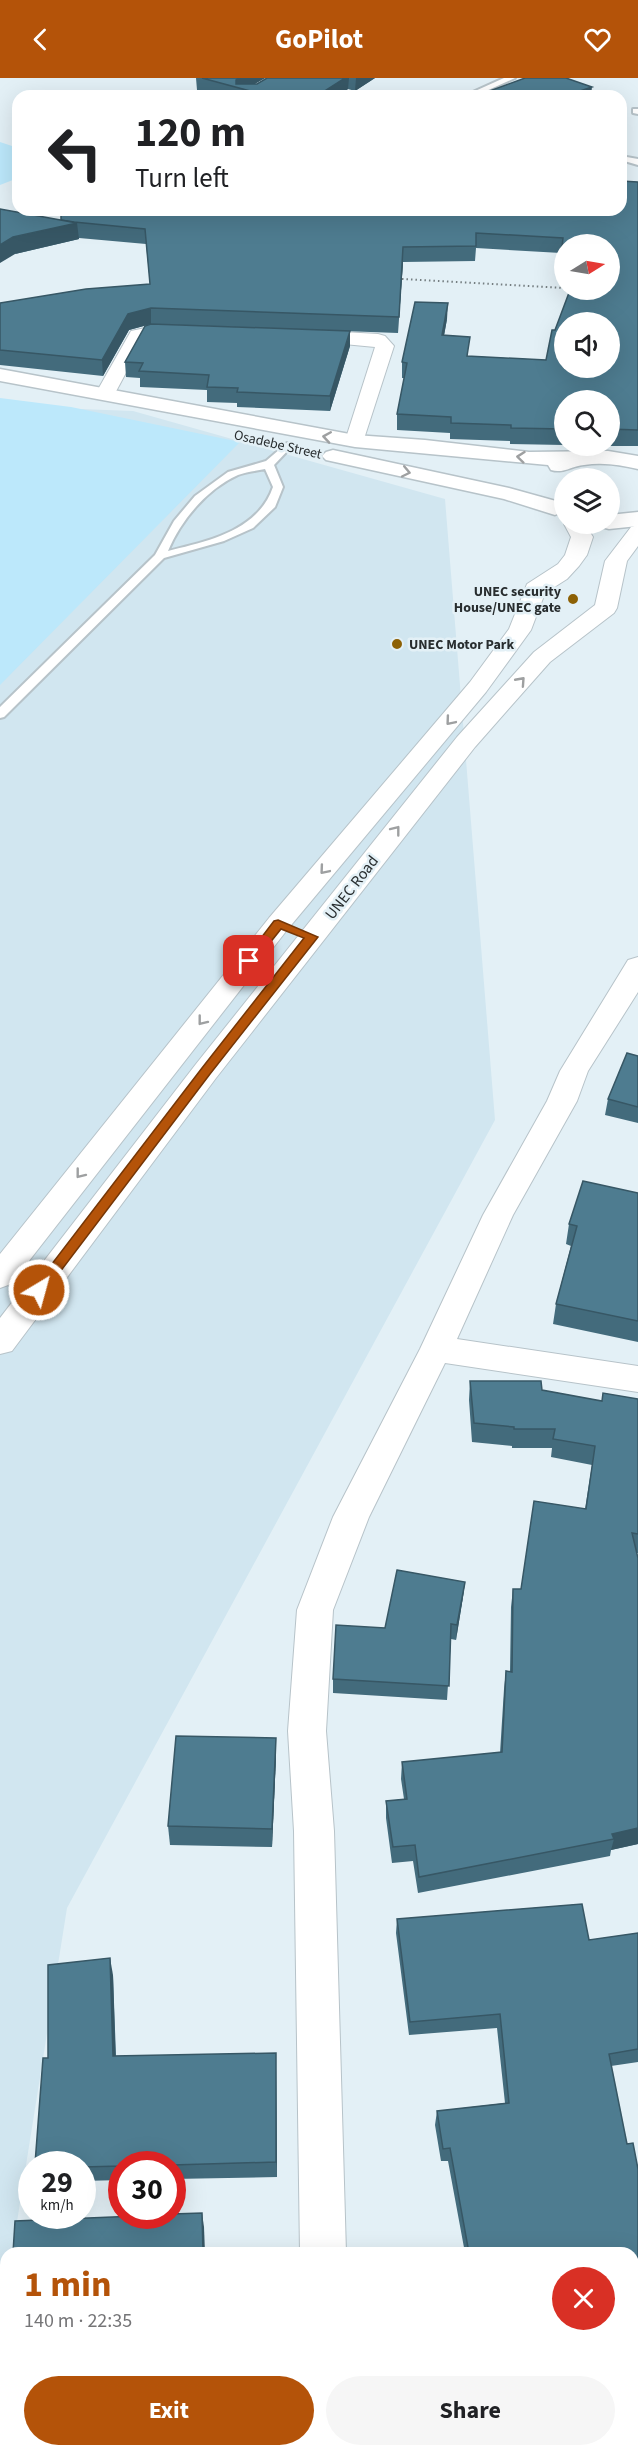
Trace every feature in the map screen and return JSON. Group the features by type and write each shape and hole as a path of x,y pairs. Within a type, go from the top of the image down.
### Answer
{"main road":[{"name":"Osadebe Street","path":"0,375 355,441 425,446 529,458 599,457 636,462"},
{"name":"Osadebe Street","path":"0,385 62,395 509,494 554,509"},
{"path":"555,468 579,459"},
{"path":"554,469 542,479 540,489 545,500 554,506"},
{"path":"620,521 638,519"}],"street":[{"path":"106,393 137,335 164,329 198,331"},
{"path":"291,336 378,340 385,346 355,441"},
{"name":"UNEC Road","path":"0,1342 206,1071 466,741 534,665 582,624 606,608 638,531"},
{"name":"UNEC Road","path":"0,1276 278,924 478,687 510,646 528,613 535,589 559,576 576,558 582,537 580,534"},
{"path":"278,924 312,937"},
{"path":"323,2247 314,1831 307,1731 315,1610 351,1517 436,1349 498,1215 562,1101 574,1071 636,977"},
{"path":"436,1349 638,1379"}],"lane":[{"path":"482,90 511,78"},
{"path":"0,714 160,556 167,537 181,519 211,490 228,476 242,469 269,465 287,446"},
{"path":"160,556 231,535 252,523 270,506 278,488 269,465"}],"shaded area":[{"path":"0,142 12,146 12,180 0,185"},
{"path":"0,398 71,407 240,442 0,685"},
{"path":"0,406 133,411 445,499 495,1120 67,1908 28,2151 18,2151 18,2215 13,2247 0,2247"}],"building":[{"path":"202,78 240,78 236,80 236,84 257,84 267,78 345,78 326,90 246,90"},
{"path":"525,78 566,78 592,87 583,90 492,90"},
{"path":"627,181 638,182 638,430 620,429 620,390 554,390 554,429 451,423 451,417 397,414 407,363 402,362 415,302 448,303 442,335 470,337 467,356 546,360 552,330 554,330 554,378 620,378 620,312 562,312 566,300 620,300 620,234 554,234 554,237 476,233 476,246 403,247 399,317 151,308 128,314 102,360 0,350 0,303 86,289 150,284 145,229 61,220 61,216 627,216"},
{"path":"0,209 12,211 12,216 38,216 77,223 13,237 0,245"},
{"path":"151,324 350,331 330,396 237,392 238,388 207,387 209,375 139,371 143,363 125,362 145,326"},
{"path":"627,1053 638,1056 638,1107 608,1099"},
{"path":"583,1181 638,1193 638,1321 556,1304 577,1226 569,1224"},
{"path":"470,1381 541,1381 542,1390 602,1401 603,1393 638,1399 638,1534 632,1533 638,1558 638,1828 612,1834 614,1839 419,1877 415,1845 393,1847 386,1801 407,1799 402,1762 502,1752 506,1671 512,1672 513,1589 521,1589 534,1501 586,1509 595,1446 553,1439 555,1429 514,1429 514,1427 474,1423"},
{"path":"397,1570 465,1582 457,1625 451,1624 449,1686 333,1679 336,1625 385,1628"},
{"path":"176,1736 276,1738 272,1829 168,1826"},
{"path":"582,1904 589,1940 638,1933 638,2049 609,2054 627,2144 633,2143 638,2169 638,2247 468,2247 450,2148 443,2149 437,2111 509,2103 500,2014 410,2022 397,1919"},
{"path":"110,1958 113,2056 276,2053 276,2162 186,2165 186,2151 108,2151 108,2166 96,2167 96,2151 36,2151 43,2058 48,2058 48,1965"},
{"path":"202,2213 203,2247 13,2247 15,2221 18,2221 18,2229 96,2229 96,2218 108,2217 108,2229 186,2229 186,2214"}],"railway":[{"path":"384,278 554,287"}],"place":[{"name":"UNEC security House/UNEC gate","path":"573,599"},
{"name":"UNEC Motor Park","path":"397,644"}],"route":[{"path":"39,1290 206,1071 312,937 278,924 249,961"}]}
